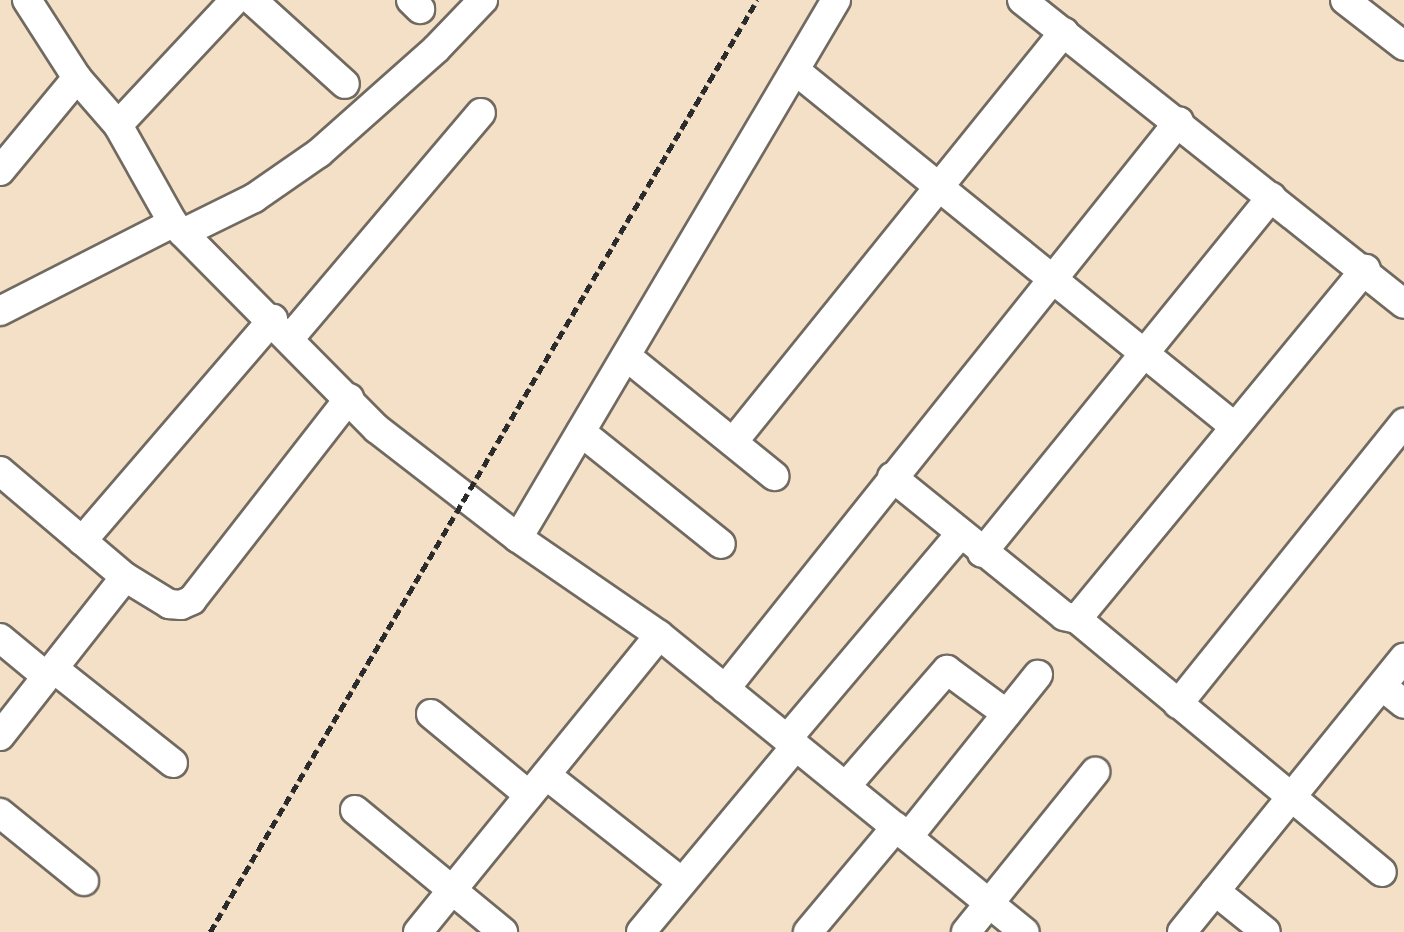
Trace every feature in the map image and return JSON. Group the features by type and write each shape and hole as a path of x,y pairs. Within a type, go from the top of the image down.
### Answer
{"street":[{"path":"27,0 77,78 118,125 178,228 281,328 377,429 518,538 659,635 1024,932"},
{"path":"118,125 235,0"},
{"path":"252,0 345,84"},
{"path":"0,311 178,228 254,198 319,153 436,49 483,0"},
{"path":"518,538 836,0"},
{"path":"1022,0 1179,121 1271,198 1366,269 1404,304"},
{"path":"1346,0 1404,46"},
{"path":"733,442 1064,32"},
{"path":"796,71 1235,427"},
{"path":"0,171 77,78"},
{"path":"82,541 481,113"},
{"path":"725,689 1051,278 1179,121"},
{"path":"982,553 1147,354 1271,198"},
{"path":"1077,619 1366,269"},
{"path":"626,356 774,476"},
{"path":"0,471 125,577 169,604 192,600 349,398"},
{"path":"1178,704 1404,423"},
{"path":"581,432 721,544"},
{"path":"892,477 982,553 1064,616 1077,619 1382,872"},
{"path":"640,932 960,534"},
{"path":"0,736 125,577"},
{"path":"418,932 659,635"},
{"path":"0,638 50,672 172,763"},
{"path":"1182,932 1404,658"},
{"path":"846,786 946,670 1007,714"},
{"path":"808,932 902,832 1007,714 1038,675"},
{"path":"1382,686 1404,704"},
{"path":"431,714 682,882"},
{"path":"966,932 1095,772"},
{"path":"355,810 503,932"},
{"path":"0,813 84,881"},
{"path":"1215,891 1266,932"}],"railway":[{"path":"210,932 757,0"}]}
